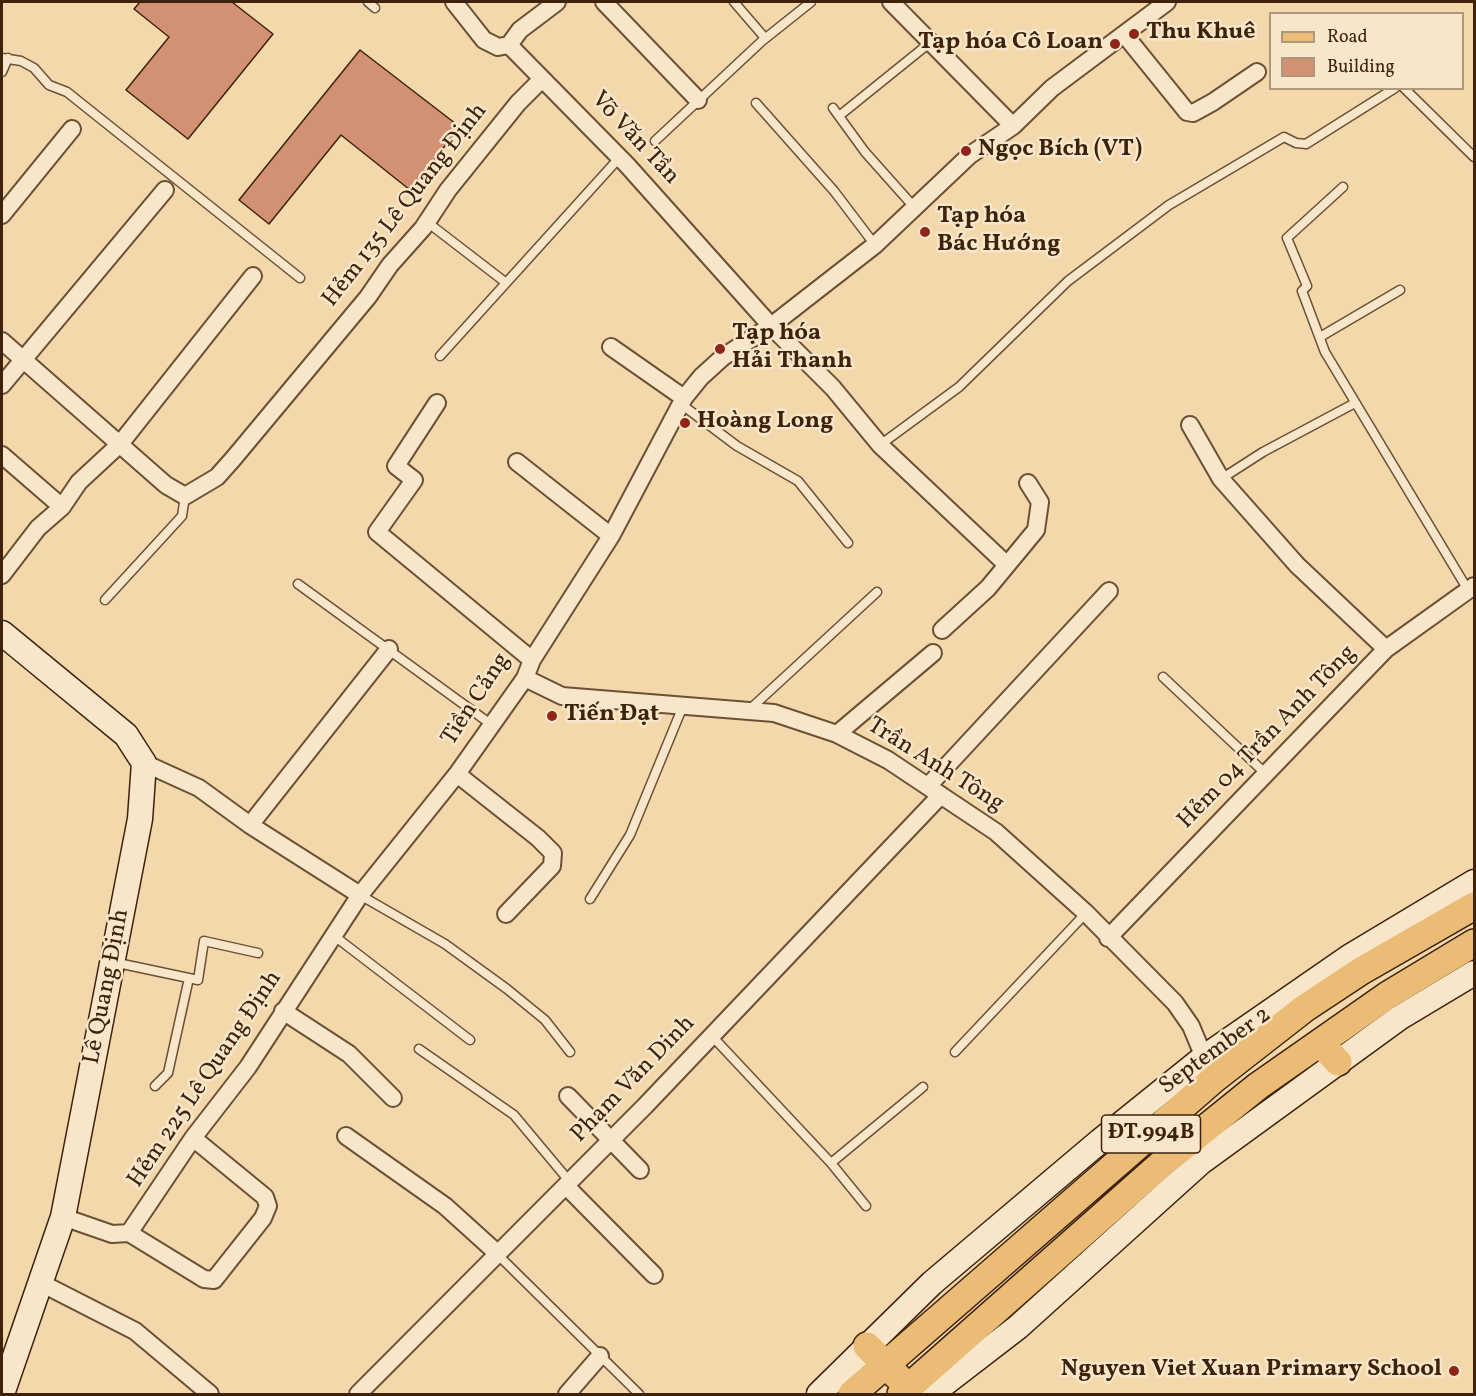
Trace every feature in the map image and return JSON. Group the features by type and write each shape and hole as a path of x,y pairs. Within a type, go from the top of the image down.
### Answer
{"main road":[{"path":"2,633 126,735 144,763"},
{"name":"Lê Quang Định","path":"2,1395 63,1217 140,819 144,763"},
{"name":"September 2","path":"819,1395 932,1282 1100,1141 1208,1069 1300,1001 1368,945 1474,882"},
{"name":"September 2","path":"1300,1001 1361,971 1474,906"},
{"name":"ĐT.994B","path":"1329,1052 1388,995 1474,943"},
{"name":"ĐT.994B","path":"915,1393 1160,1166 1258,1086 1399,1018 1474,974"},
{"name":"September 2","path":"852,1395 1208,1069"},
{"path":"867,1346 915,1393"}],"street":[{"path":"454,2 484,40 498,47 509,45 520,30 557,2"},
{"path":"604,2 698,100"},
{"path":"891,2 932,41 1013,126"},
{"name":"Tiền Cảng","path":"360,895 457,774 525,678 532,660 611,536 682,401 708,369 771,326 875,245 970,154 1013,126 1052,88 1167,2"},
{"path":"1124,34 1187,112 1193,113 1257,72"},
{"name":"Võ Văn Tần","path":"509,45 620,157 771,326 833,388 880,445 1006,564"},
{"name":"Hẻm 135 Lê Quang Định","path":"185,496 217,477 427,222 448,190 518,103 542,79"},
{"path":"2,215 72,129"},
{"path":"2,385 22,358 165,190"},
{"path":"2,575 38,528 62,507 79,482 120,444 253,276"},
{"path":"2,341 166,485 185,496"},
{"path":"611,347 682,401"},
{"path":"437,403 396,466 414,480 377,532 532,660"},
{"path":"1190,425 1221,479 1297,565 1386,649"},
{"path":"2,455 62,507"},
{"path":"517,462 611,536"},
{"path":"942,630 988,588 1036,530 1040,502 1028,483"},
{"name":"Hẻm 04 Trần Anh Tông","path":"1108,938 1386,649 1471,588"},
{"name":"Phạm Văn Dinh","path":"358,1395 611,1140 935,790 1109,591"},
{"path":"250,825 389,649"},
{"path":"837,734 933,653"},
{"name":"Trần Anh Tông","path":"525,678 562,696 774,713 837,734 888,760 996,832 1086,913 1174,1003 1191,1026 1208,1069"},
{"path":"144,763 199,788 250,825 360,895"},
{"path":"457,774 538,838 553,853 552,866 506,914"},
{"name":"Hẻm 225 Lê Quang Định","path":"129,1233 193,1138 248,1067 360,895"},
{"path":"283,1011 349,1054 393,1098"},
{"path":"568,1096 640,1170"},
{"path":"346,1136 445,1206 497,1253"},
{"path":"63,1217 112,1234 129,1233 204,1279 214,1280 263,1218 268,1206 265,1197 193,1138"},
{"path":"568,1184 654,1275"},
{"path":"39,1282 135,1331 210,1395"},
{"path":"567,1395 600,1356"}],"lane":[{"path":"734,2 765,38"},
{"path":"655,141 765,38 811,2"},
{"path":"839,116 932,41"},
{"path":"2,72 5,58 34,68 50,85 67,92 300,278"},
{"path":"880,445 959,387 1068,281 1168,205 1284,137 1296,143 1306,144 1392,90"},
{"path":"1406,90 1474,157"},
{"path":"756,103 834,190 875,245"},
{"path":"833,108 865,152 914,207"},
{"path":"440,356 620,157"},
{"path":"1343,187 1287,238 1307,286 1302,291 1325,352 1471,588"},
{"path":"427,222 505,282"},
{"path":"1320,337 1401,290"},
{"path":"682,401 737,446 798,481 848,543"},
{"path":"1221,479 1263,452 1355,403"},
{"path":"105,600 182,516 185,496"},
{"path":"298,584 492,725"},
{"path":"748,710 877,592"},
{"path":"1163,677 1266,774"},
{"path":"590,899 630,835 683,706"},
{"path":"360,895 445,944 507,989 545,1020 570,1052"},
{"path":"955,1052 1086,913"},
{"path":"333,935 470,1040"},
{"path":"112,962 198,980 204,941 258,953"},
{"path":"155,1086 168,1073 189,978"},
{"path":"710,1034 831,1163 866,1206"},
{"path":"419,1049 514,1115 568,1184"},
{"path":"831,1163 923,1087"},
{"path":"497,1253 639,1395"}],"building":[{"path":"140,2 232,2 273,34 188,139 126,90 169,37 134,9"},
{"path":"360,50 460,127 410,190 341,135 269,224 239,200"}],"place":[{"name":"Thu Khuê","path":"1134,34"},
{"name":"Tạp hóa Cô Loan","path":"1115,44"},
{"name":"Ngọc Bích (VT)","path":"966,151"},
{"name":"Tạp hóa Bác Hướng","path":"925,232"},
{"name":"Tạp hóa Hải Thanh","path":"720,349"},
{"name":"Hoàng Long","path":"685,423"},
{"name":"Tiến Đạt","path":"552,716"},
{"name":"Nguyen Viet Xuan Primary School","path":"1454,1371"}]}
